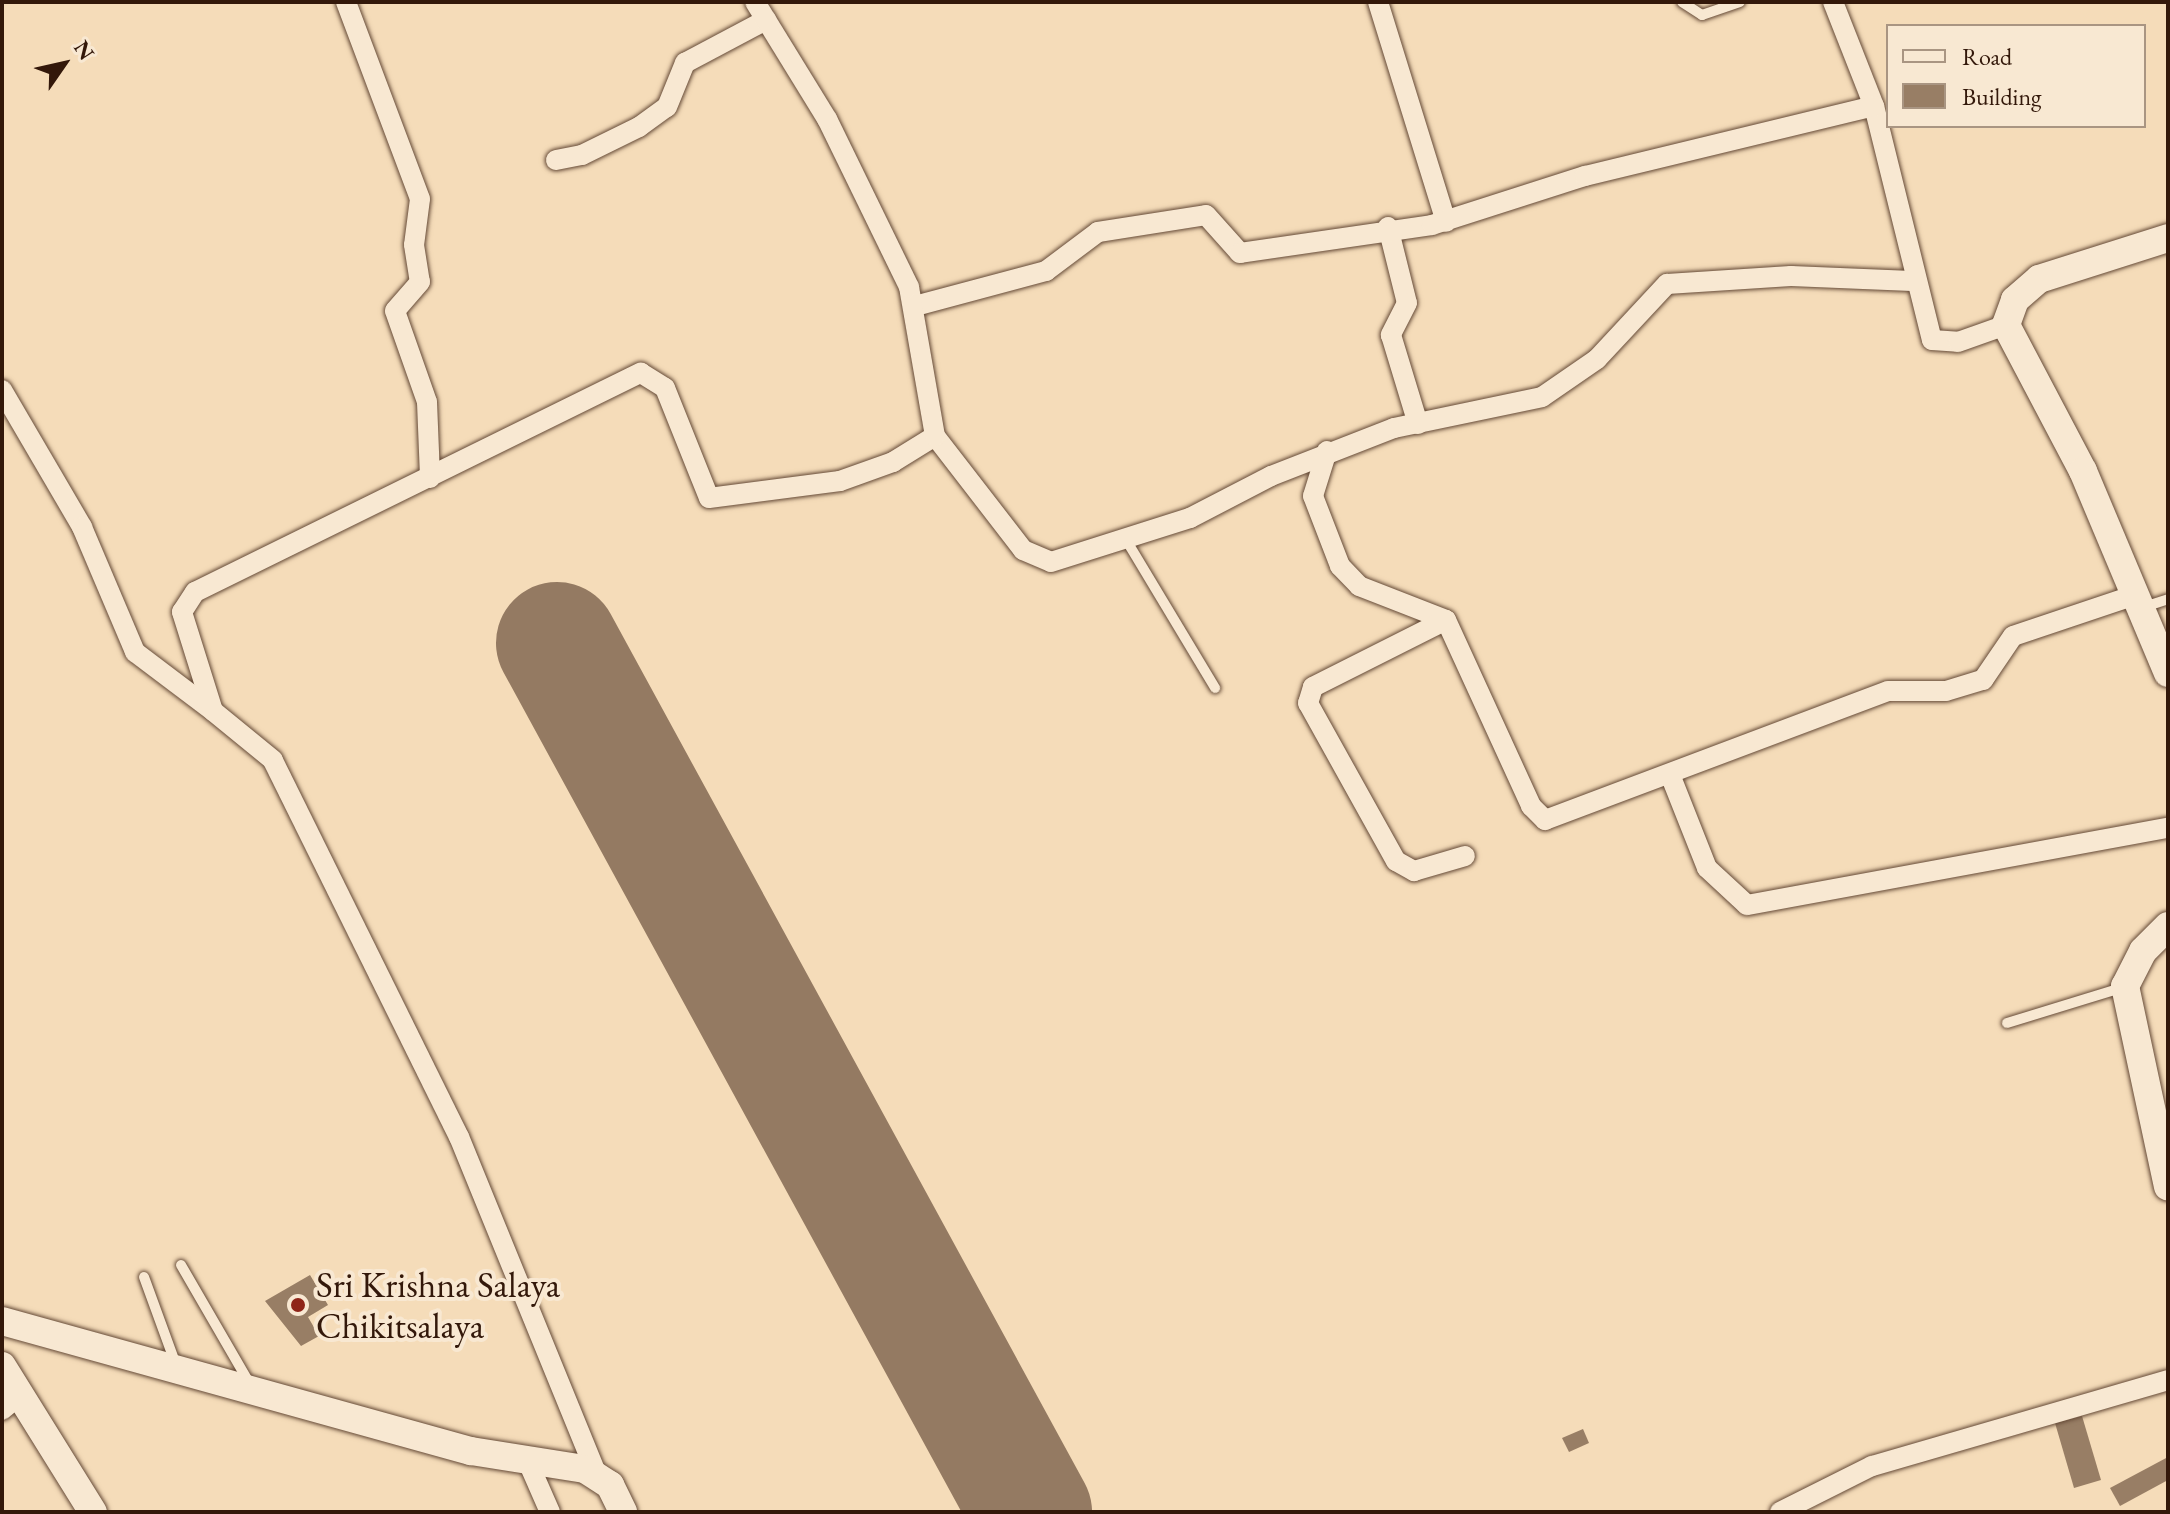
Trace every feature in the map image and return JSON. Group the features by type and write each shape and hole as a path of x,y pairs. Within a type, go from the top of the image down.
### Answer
{"street":[{"path":"346,2 420,199 414,245 420,282 395,311 427,402 430,478"},
{"path":"1378,2 1446,222"},
{"path":"1833,2 1874,106 1912,281 1932,340 1958,342 2006,325"},
{"path":"556,160 582,155 639,127 667,107 685,63 761,11 881,222 915,306 935,436 1038,562 1190,518 1327,451 1418,424 1542,397 1597,359 1667,284 1791,276 1912,281"},
{"path":"915,306 1046,271 1098,232 1194,213 1214,219 1240,253 1388,227 1446,222 1585,176 1874,106"},
{"path":"1388,227 1407,303 1391,335 1418,424"},
{"path":"2168,238 2039,279 2015,300 2006,325 2150,600 2168,673"},
{"path":"213,711 184,625 188,596 646,372 665,388 709,498 840,481 893,462 935,436"},
{"path":"2,390 82,527 135,652 273,760 459,1137 597,1475 623,1512"},
{"path":"1327,451 1313,496 1340,566 1359,586 1446,620 1539,817 1671,777 1888,691 1946,691 1983,680 2013,636 2150,600"},
{"path":"1446,620 1313,687 1308,703 1396,861 1414,871 1465,856"},
{"path":"1671,777 1707,868 1747,905 2168,828"},
{"path":"2168,926 2143,951 2125,986 2168,1186"},
{"path":"2,1321 255,1393 528,1462 597,1475"},
{"path":"2,1366 11,1403 93,1512"},
{"path":"1780,1512 1872,1466 2168,1380"},
{"path":"528,1462 550,1512"}],"lane":[{"path":"1682,2 1702,15 1740,2"},
{"path":"1125,538 1215,688"},
{"path":"2007,1023 2125,986"},
{"path":"181,1265 255,1393"},
{"path":"144,1277 178,1371"}],"building":[{"path":"310,1275 328,1305 308,1317 319,1336 301,1346 265,1301"},
{"path":"2082,1416 2101,1480 2074,1488 2055,1423"},
{"path":"1583,1429 1589,1443 1569,1452 1562,1438"},
{"path":"2168,1457 2168,1480 2120,1506 2110,1488"}],"runway":[{"path":"557,643 1031,1512"}],"place":[{"name":"Sri Krishna Salaya Chikitsalaya","path":"298,1305"}]}
